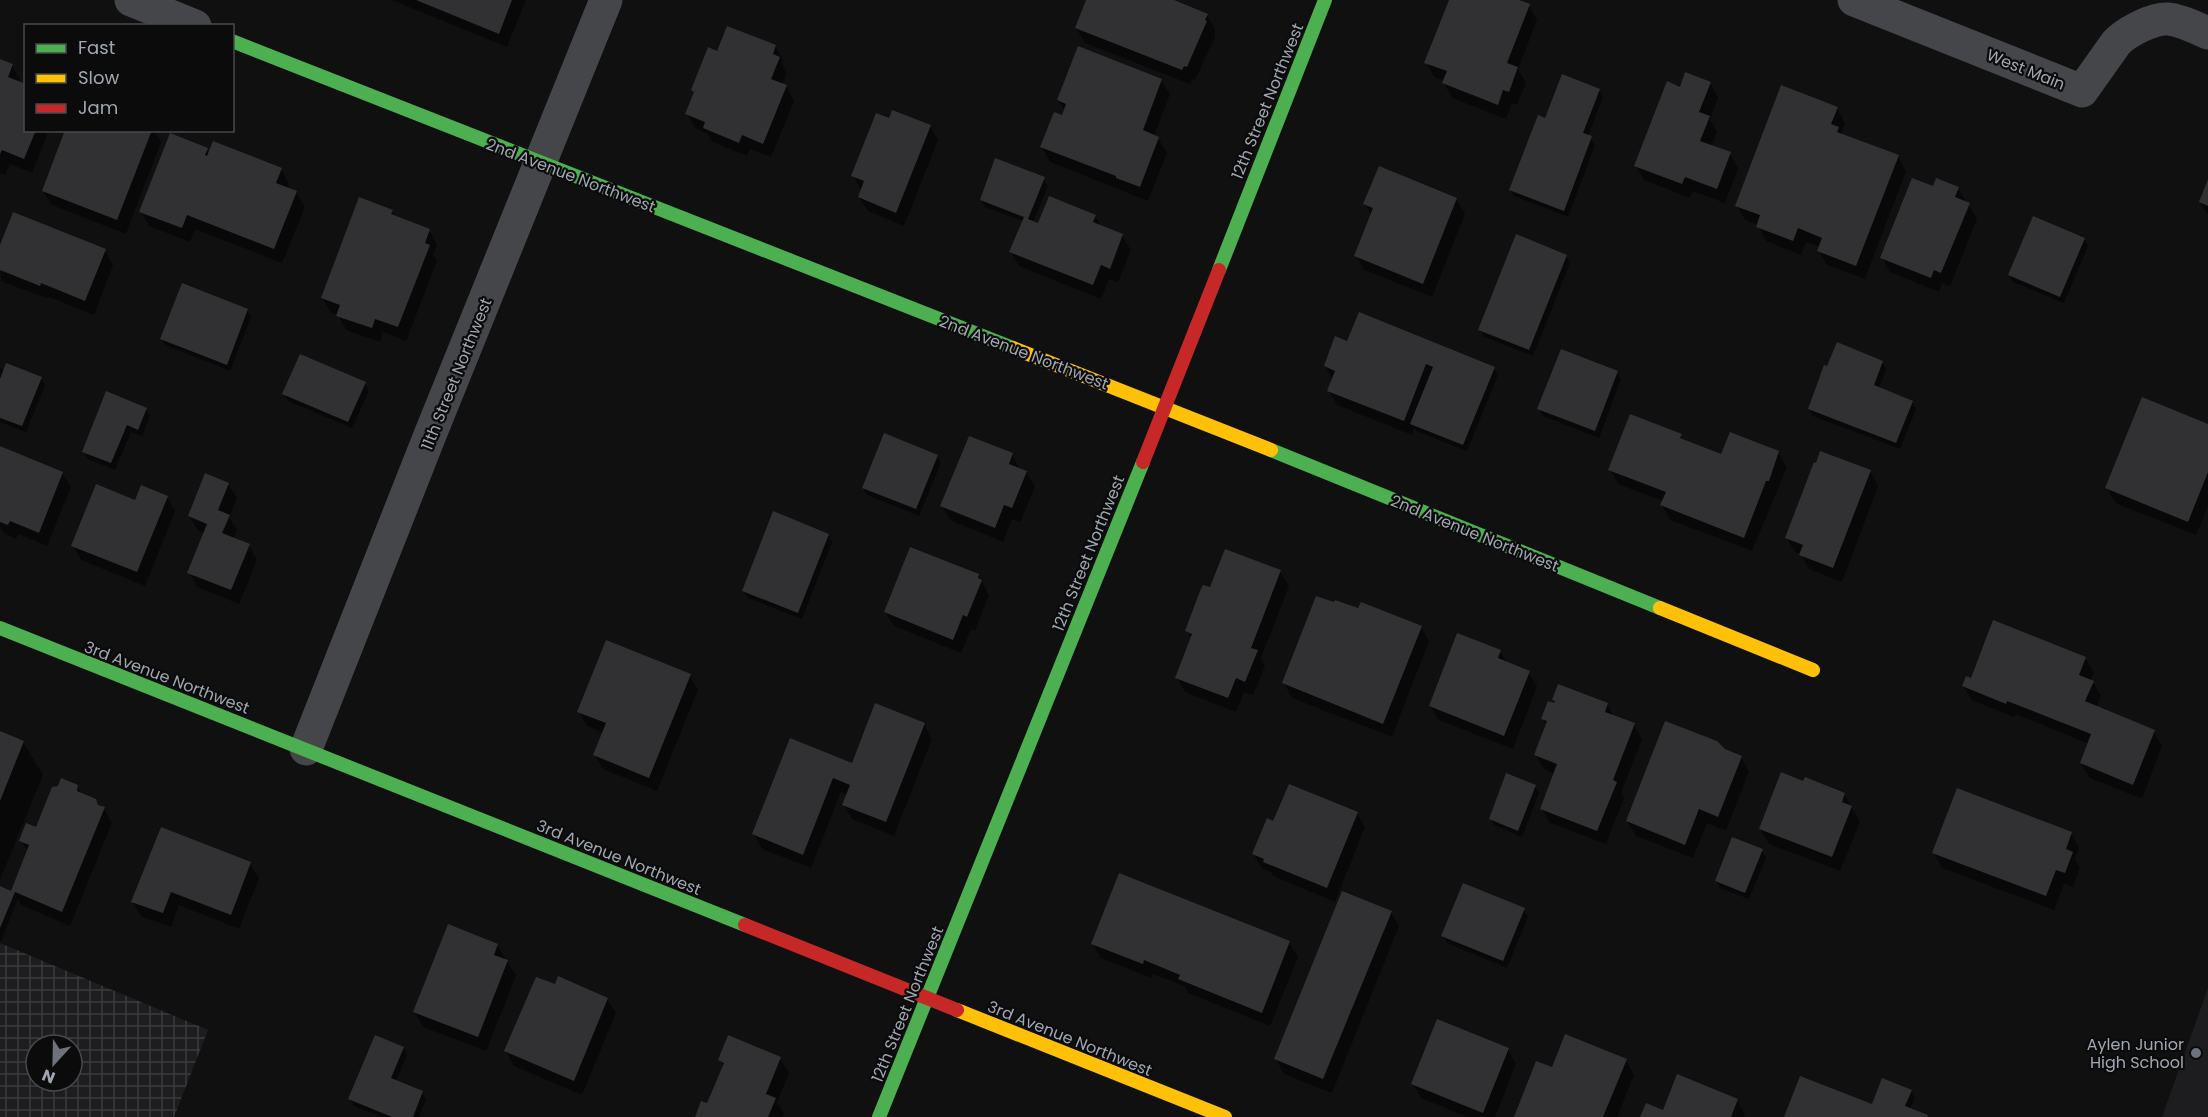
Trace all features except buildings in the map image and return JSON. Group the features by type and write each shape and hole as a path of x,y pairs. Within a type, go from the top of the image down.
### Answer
{"street":[{"path":"131,0 190,24"},
{"name":"11th Street Northwest","path":"306,749 606,0"},
{"name":"12th Street Northwest","path":"879,1117 1165,407 1325,0"},
{"name":"West Main","path":"1854,0 2082,91 2116,42 2136,29 2167,19 2208,33"},
{"name":"2nd Avenue Northwest","path":"234,41 542,164 1165,407 1813,670"},
{"name":"3rd Avenue Northwest","path":"0,628 1225,1117"}],"shaded area":[{"path":"0,943 208,1030 174,1117 0,1117"},
{"name":"Aylen Junior High School","path":"2208,988 2208,1117 2162,1117"}],"traffic: fast":[{"path":"1219,270 1325,0"},
{"path":"234,42 1013,348"},
{"path":"1271,450 1660,608"},
{"path":"879,1117 1143,462"},
{"path":"0,628 745,925"}],"traffic: slow":[{"path":"1013,348 1271,450"},
{"path":"1660,608 1813,670"},
{"path":"957,1010 1225,1117"}],"traffic: jam":[{"path":"1143,462 1219,270"},
{"path":"745,925 957,1010"}],"place":[{"name":"Aylen Junior High School","path":"2196,1053"}]}
